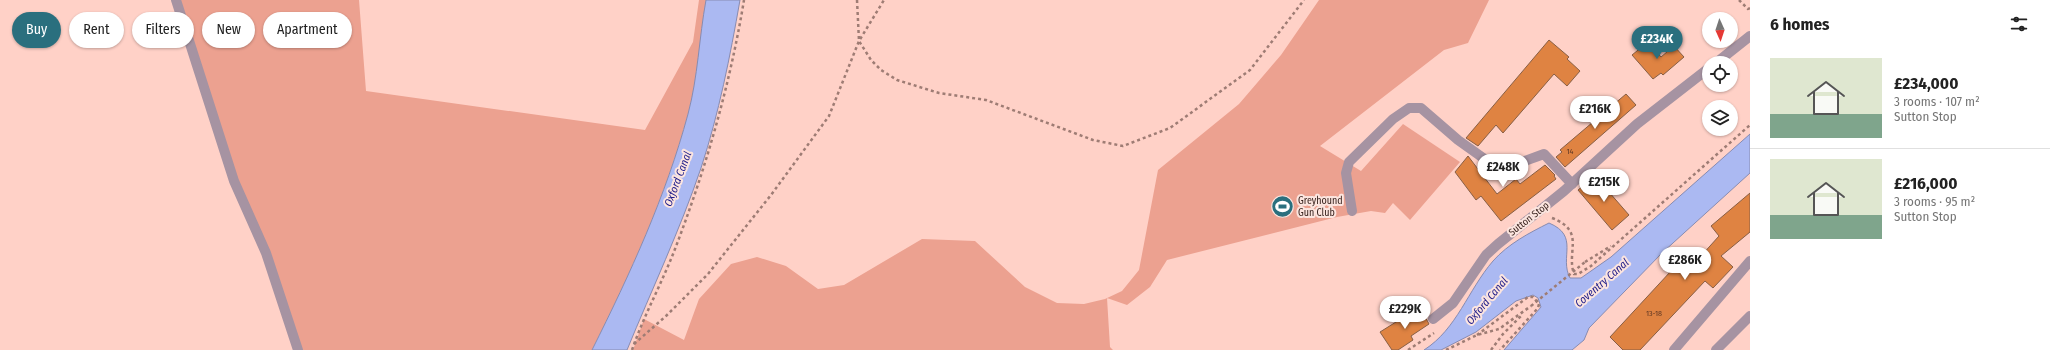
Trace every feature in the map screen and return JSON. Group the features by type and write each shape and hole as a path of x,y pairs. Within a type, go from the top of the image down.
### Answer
{"street":[{"path":"176,0 234,181 266,253 298,350"},
{"path":"1725,56 1750,36"},
{"name":"Sutton Stop","path":"1433,319 1453,303 1486,255 1572,184 1637,124 1702,73"},
{"path":"1352,211 1346,173 1349,162 1393,120 1409,108 1421,108 1458,140 1500,170 1544,154 1572,184"},
{"path":"1674,350 1750,262"},
{"path":"1716,350 1750,316"}],"path":[{"path":"632,350 675,250 711,143 736,49 744,0"},
{"path":"857,0 860,42 871,60 881,70 897,80 939,93 986,100 1093,140 1123,146 1170,128 1250,70 1304,0"},
{"path":"634,344 666,316 708,274 771,195 829,116 860,42 884,0"},
{"path":"1739,0 1748,9 1750,8"},
{"path":"1550,217 1562,222 1573,237 1572,268 1574,274 1578,274 1591,266 1750,125"},
{"path":"1446,350 1477,335 1499,329 1526,310 1585,262 1618,242"},
{"path":"1477,335 1528,297 1534,297 1539,304 1538,308 1500,350"},
{"path":"1491,350 1503,334 1526,310"}],"shaded area":[{"path":"176,0 359,0 366,91 645,130 693,42 699,0 706,0 694,86 679,145 646,234 620,293 592,350 298,350 234,181 191,48 194,48 194,12 180,12"},
{"path":"1319,0 1489,0 1468,43 1444,50 1320,146 1361,171 1403,124 1460,162 1410,220 1393,203 1385,213 1371,211 1337,217 1167,260 1150,287 1127,305 1107,298 1122,291 1139,270 1158,170 1239,104 1281,55"},
{"path":"922,239 975,241 1025,287 1057,303 1084,304 1107,298 1110,347 1113,350 633,350 644,319 684,340 699,299 731,264 757,257 786,266 818,289 844,285"}],"water":[{"name":"Oxford Canal","path":"706,0 740,0 724,85 701,168 675,237 627,350 592,350 620,293 646,234 679,145 694,86"},
{"path":"1750,134 1750,173 1662,253 1589,328 1584,340 1572,350 1504,350 1541,307 1538,298 1533,295 1516,301 1476,332 1441,350 1424,350 1445,331 1454,320 1484,272 1493,261 1505,249 1519,239 1549,223 1558,228 1564,234 1566,241 1566,262 1570,278 1581,278 1611,257"}],"building":[{"path":"1549,40 1569,57 1567,59 1580,71 1567,86 1554,74 1503,133 1496,125 1478,146 1466,138"},
{"path":"1648,42 1661,57 1674,46 1684,57 1663,75 1661,73 1653,79 1632,55"},
{"path":"1626,94 1636,105 1565,167 1556,157 1562,152 1560,150"},
{"path":"1468,156 1497,194 1516,179 1520,184 1545,165 1555,175 1554,176 1556,179 1501,221 1481,196 1476,200 1455,172"},
{"path":"1595,176 1629,215 1612,230 1578,190"},
{"path":"1750,193 1750,232 1721,256 1733,267 1713,288 1705,281 1640,350 1623,350 1610,337 1683,258 1692,266 1719,236 1711,226"},
{"path":"1420,307 1429,324 1411,336 1413,340 1398,350 1392,350 1380,332"}],"place":[{"name":"Greyhound Gun Club","path":"1282,207"}],"water label":[{"name":"Coventry Canal","path":"1602,283"}]}
